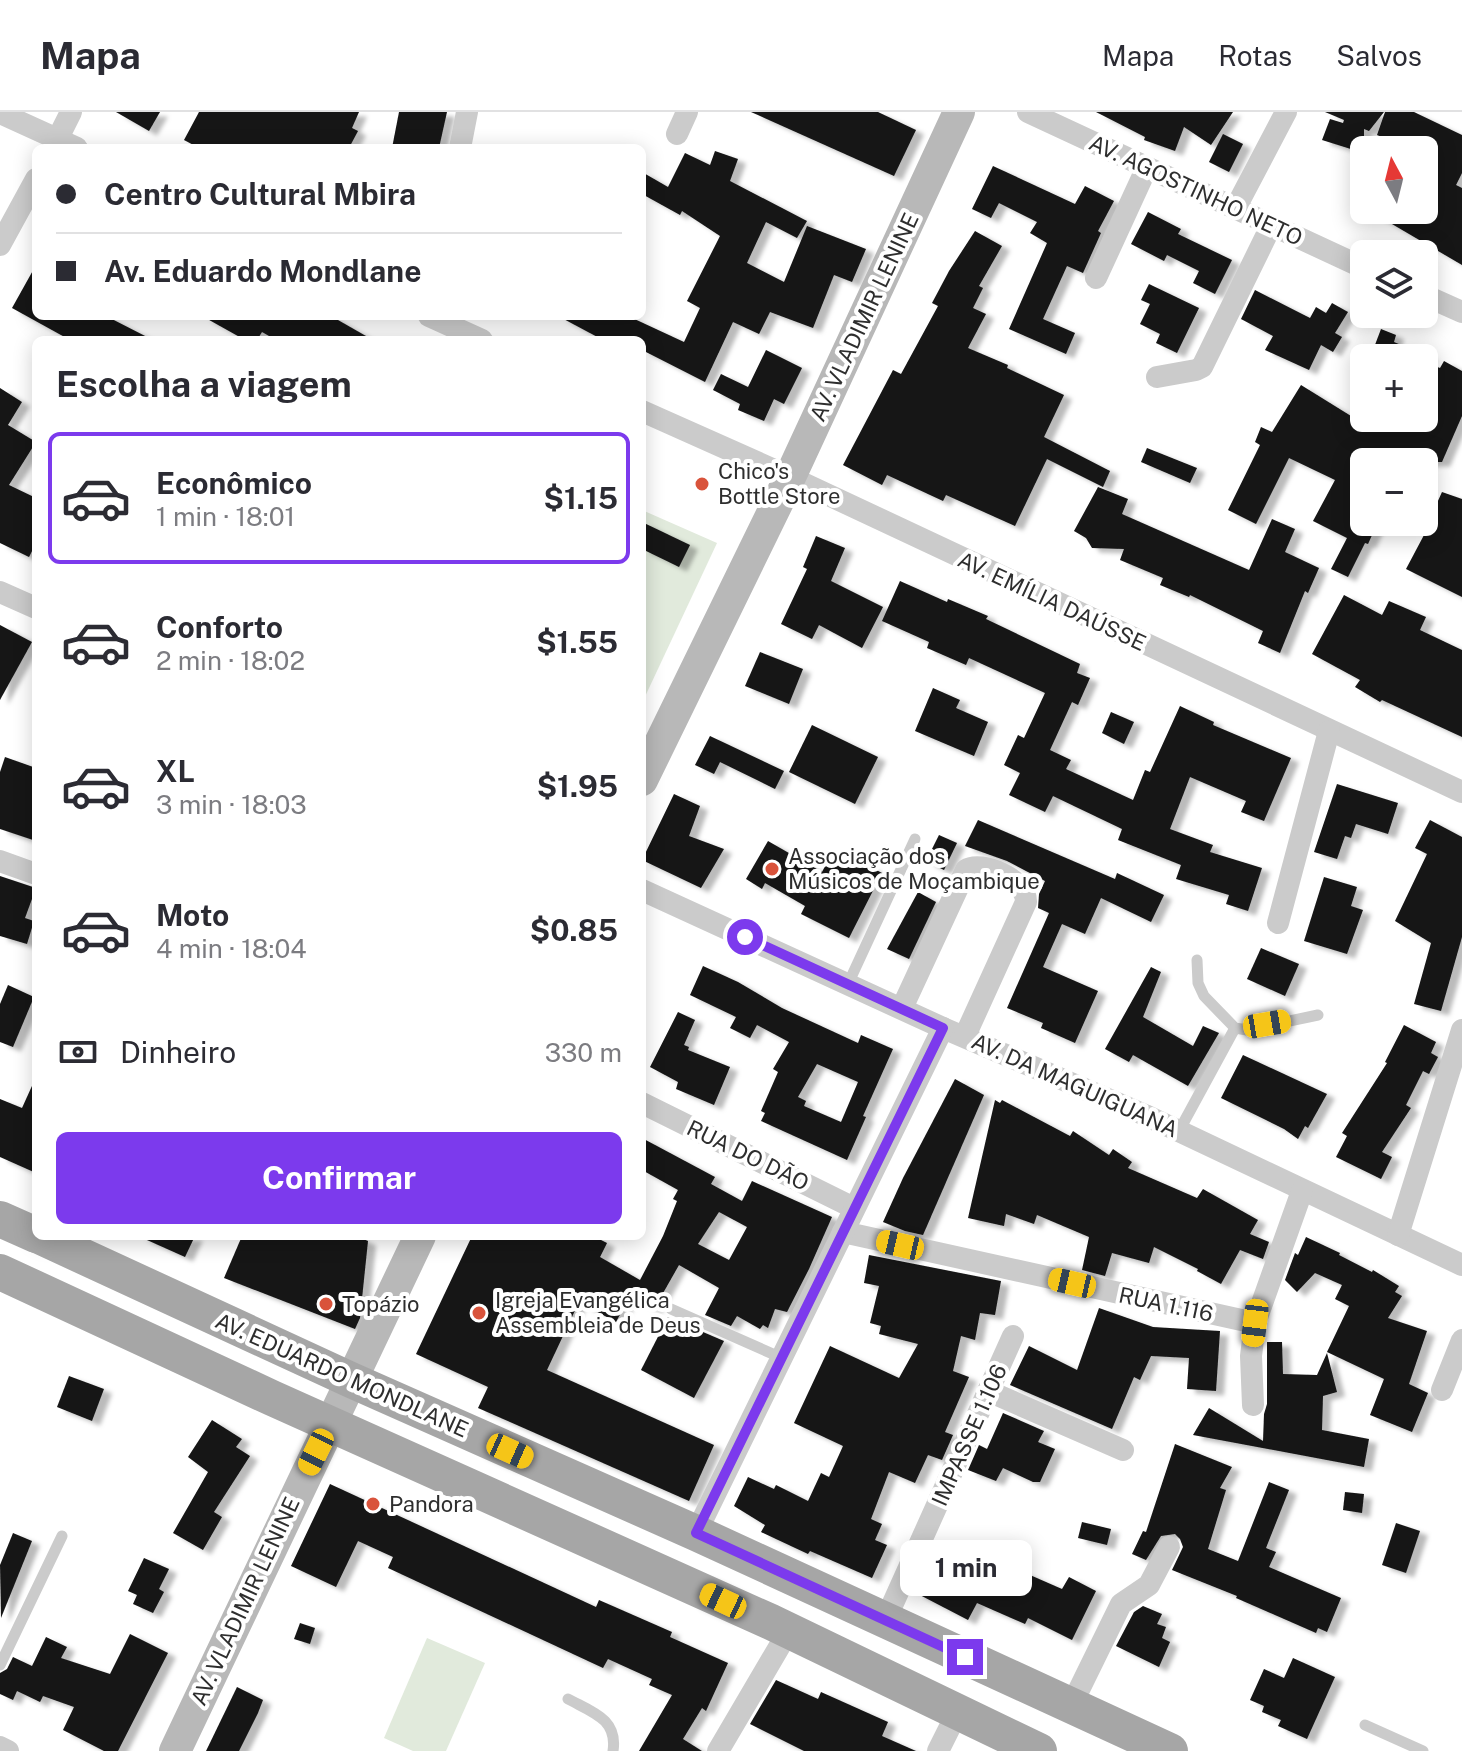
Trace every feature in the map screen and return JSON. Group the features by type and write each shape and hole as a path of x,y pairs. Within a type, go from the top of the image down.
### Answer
{"main road":[{"name":"AV. VLADIMIR LENINE","path":"646,772 790,477 959,112"},
{"name":"AV. EDUARDO MONDLANE","path":"0,1219 32,1233"},
{"name":"AV. EDUARDO MONDLANE","path":"48,1240 1170,1751"},
{"name":"AV. VLADIMIR LENINE","path":"175,1751 418,1240"},
{"path":"0,1272 788,1632 1039,1751"}],"street":[{"path":"62,144 71,112"},
{"path":"461,144 467,112"},
{"path":"677,134 687,112"},
{"name":"AV. AGOSTINHO NETO","path":"1028,112 1350,262"},
{"path":"1235,209 1286,112"},
{"path":"0,113 60,144"},
{"path":"1096,278 1147,167"},
{"path":"0,245 32,186"},
{"path":"1157,377 1202,367 1271,226"},
{"path":"1438,301 1462,312"},
{"path":"438,320 473,336"},
{"name":"AV. EMÍLIA DAÚSSE","path":"646,413 790,477 1462,792"},
{"path":"0,592 32,606"},
{"path":"1278,923 1329,731"},
{"path":"0,861 32,873"},
{"path":"902,1008 966,870 980,867 1017,882 1026,895 1026,902 965,1036"},
{"name":"AV. DA MAGUIGUANA","path":"646,892 943,1028 1179,1131 1462,1265"},
{"path":"696,1533 943,1028"},
{"path":"1398,1235 1462,1030"},
{"name":"RUA DO DÃO","path":"646,1105 854,1208"},
{"path":"1253,1405 1251,1356 1255,1323 1302,1191"},
{"name":"RUA 1.116","path":"843,1232 1255,1323"},
{"name":"IMPASSE 1.106","path":"885,1621 1013,1336"},
{"path":"1442,1390 1462,1340"},
{"path":"988,1391 1123,1450"},
{"path":"1071,1706 1121,1604 1149,1585 1169,1547"},
{"path":"718,1751 788,1632"},
{"path":"938,1751 957,1713"},
{"path":"0,1747 8,1751"}],"lane":[{"path":"848,984 915,839"},
{"path":"1197,960 1198,983 1204,996 1235,1028 1247,1030 1318,1015"},
{"path":"1179,1131 1235,1028"},
{"path":"671,1309 782,1358"},
{"path":"0,1665 62,1536"},
{"path":"568,1699 608,1720 614,1733 613,1751"},
{"path":"1365,1725 1423,1751"}],"shaded area":[{"path":"646,512 717,543 646,694"},
{"path":"427,1638 485,1663 446,1751 413,1751 384,1738"}],"building":[{"path":"116,112 160,112 149,131"},
{"path":"199,112 359,112 352,128 358,131 351,144 192,144 184,140"},
{"path":"399,112 447,112 440,144 393,144"},
{"path":"751,112 878,112 916,130 894,176"},
{"path":"1096,112 1233,112 1211,145 1184,127 1175,151 1144,140 1145,137"},
{"path":"1325,112 1384,112 1369,131 1364,129 1364,136 1350,136 1350,149 1322,140 1330,119 1343,123 1344,120"},
{"path":"1385,112 1414,112 1462,135 1462,173 1456,185 1462,188 1462,265 1438,251 1438,240 1419,240 1392,224 1438,224 1438,136 1377,135"},
{"path":"1223,134 1243,144 1229,172 1209,162"},
{"path":"715,151 738,159 730,181 807,221 797,238 766,222 747,263 784,282 807,226 866,249 852,282 834,275 813,328 770,312 759,334 733,322 705,382 646,352 646,336 596,336 566,320 637,320 684,342 700,308 687,301 720,236 682,211 680,215 646,196 646,174 668,187 685,153 710,165"},
{"path":"993,166 1075,204 1085,186 1114,201 1098,231 1101,233 1083,273 1067,266 1043,319 1075,333 1066,354 1009,329 1047,243 1030,233 1037,222 999,203 991,218 972,209"},
{"path":"1148,212 1181,229 1178,234 1232,260 1215,294 1193,283 1199,271 1167,255 1164,261 1131,244"},
{"path":"975,231 1002,246 979,286 983,288 973,308 986,314 968,348 1064,395 1044,437 1110,471 1103,487 1047,459 1015,526 946,495 943,501 887,475 882,485 843,465 893,370 901,374 938,306 932,303"},
{"path":"32,272 32,319 12,308"},
{"path":"1149,284 1199,308 1177,353 1156,343 1160,334 1140,324 1150,304 1141,300"},
{"path":"1255,290 1310,318 1316,307 1326,313 1332,303 1348,312 1335,333 1342,337 1333,352 1321,345 1309,370 1265,350 1273,336 1241,319"},
{"path":"34,320 114,320 145,336 63,336"},
{"path":"209,320 338,320 366,336 269,336 262,332 260,336 238,336"},
{"path":"1381,329 1396,335 1394,342 1399,344 1375,344"},
{"path":"766,350 802,368 784,404 774,399 764,421 738,410 740,404 713,390 721,374 748,387"},
{"path":"1444,361 1462,371 1462,416 1442,462 1438,462 1438,448 1350,448 1350,536 1372,536 1348,577 1331,569 1347,538 1313,521 1335,480 1289,458 1256,524 1228,510 1260,445 1255,442 1261,427 1272,432 1301,385 1350,415 1350,432 1438,432 1440,368"},
{"path":"0,388 22,402 8,425 32,440 32,448 9,485 32,496 32,551 29,557 0,543"},
{"path":"1147,448 1197,468 1190,483 1141,462"},
{"path":"1098,487 1128,499 1122,514 1249,570 1272,519 1295,529 1285,552 1319,568 1308,593 1305,591 1280,653 1258,643 1263,631 1190,595 1160,585 1163,578 1120,560 1124,549 1092,548 1086,538 1074,531"},
{"path":"1442,492 1462,499 1462,597 1406,569 1423,536 1438,536 1438,501"},
{"path":"646,524 690,545 679,567 646,551"},
{"path":"816,536 845,548 831,581 883,607 862,648 819,625 812,639 781,624 807,569 803,567"},
{"path":"900,581 988,616 986,619 1080,664 1077,673 1090,678 1078,705 1072,702 1050,750 1071,760 1066,769 1133,800 1145,770 1150,772 1180,706 1214,722 1213,725 1291,758 1264,821 1241,812 1246,801 1190,777 1170,829 1213,845 1210,852 1262,868 1248,911 1226,904 1229,895 1176,879 1181,865 1118,840 1122,829 1053,796 1045,812 1009,795 1020,773 1004,765 1018,735 1024,738 1045,693 969,658 966,665 927,648 929,642 882,621"},
{"path":"1344,595 1382,615 1389,601 1426,617 1420,630 1462,650 1462,737 1382,700 1380,702 1355,687 1360,680 1312,654"},
{"path":"0,625 32,642 0,700"},
{"path":"760,652 803,669 789,704 745,686"},
{"path":"933,688 960,700 956,708 988,722 974,756 915,731"},
{"path":"1111,712 1134,722 1124,744 1102,733"},
{"path":"812,725 878,757 855,804 789,772"},
{"path":"710,736 784,771 775,789 720,762 714,774 695,765"},
{"path":"5,757 32,767 32,840 0,829 0,772"},
{"path":"1337,784 1398,803 1388,834 1356,824 1351,838 1345,836 1337,859 1314,852"},
{"path":"674,794 700,806 689,836 724,849 701,888 646,862 646,852"},
{"path":"978,820 1115,879 1117,873 1164,895 1151,922 1101,898 1085,934 1062,924 1043,967 1098,991 1075,1043 1041,1028 1043,1023 1007,1008 1049,913 1038,908 1039,894 1045,881 1007,861 965,846"},
{"path":"1430,820 1462,837 1462,937 1441,1011 1414,1004 1431,943 1395,921 1427,854 1415,848"},
{"path":"939,835 957,843 944,870 926,861"},
{"path":"768,841 822,872 832,853 844,859 847,854 882,873 849,938 801,914 805,906 765,883 762,889 746,879"},
{"path":"0,876 32,887 32,899 25,918 32,920 32,928 27,944 0,936"},
{"path":"1324,877 1357,887 1351,906 1363,910 1347,954 1304,941"},
{"path":"918,892 936,902 909,959 887,949"},
{"path":"1261,948 1299,964 1285,996 1247,979"},
{"path":"703,966 782,1008 858,1043 861,1035 893,1049 847,1160 761,1121 765,1113 761,1111 778,1072 773,1069 789,1042 757,1025 750,1038 730,1028 736,1017 690,995","holes":["817,1064 858,1082 841,1122 804,1106 806,1101 798,1097"]},
{"path":"1151,967 1161,972 1143,1017 1193,1046 1203,1026 1219,1033 1188,1086 1133,1055 1129,1062 1105,1049"},
{"path":"8,985 32,996 13,1047 0,1042 0,1004"},
{"path":"678,1012 695,1020 684,1045 689,1047 688,1050 730,1067 714,1105 676,1089 678,1082 650,1067"},
{"path":"1404,1025 1436,1042 1431,1053 1438,1057 1429,1074 1423,1071 1406,1105 1411,1108 1382,1152 1392,1157 1381,1179 1336,1157 1347,1136 1342,1133 1387,1063"},
{"path":"1243,1055 1327,1094 1308,1128 1305,1126 1298,1139 1221,1098"},
{"path":"955,1079 984,1095 923,1235 883,1222 903,1178"},
{"path":"32,1086 32,1171 0,1157 0,1099 22,1108"},
{"path":"995,1100 1000,1103 1002,1100 1070,1136 1073,1131 1109,1155 1113,1149 1132,1162 1128,1168 1197,1198 1203,1189 1258,1220 1250,1234 1269,1242 1263,1259 1240,1250 1221,1284 1154,1247 1149,1263 1112,1253 1105,1276 1082,1270 1089,1237 1037,1215 1034,1224 1006,1214 1004,1226 968,1218"},
{"path":"646,1140 715,1177 711,1184 742,1201 752,1181 832,1217 787,1312 775,1309 768,1328 763,1325 760,1329 737,1316 731,1326 705,1315 719,1288 679,1265 654,1309 630,1296 616,1322 579,1302 547,1370 714,1445 689,1501 478,1408 488,1387 416,1354 470,1240 601,1240 607,1243 600,1257 640,1280 663,1236 677,1201 673,1199 678,1190 646,1172","holes":["719,1212 747,1227 729,1260 698,1244"]},
{"path":"1306,1237 1399,1286 1395,1292 1402,1296 1388,1318 1427,1331 1409,1384 1428,1393 1412,1432 1370,1415 1384,1379 1327,1352 1349,1306 1335,1299 1342,1285 1315,1273 1297,1292 1285,1280 1295,1253 1298,1255"},
{"path":"147,1240 193,1240 185,1257"},
{"name":"Topázio","path":"240,1240 368,1241 360,1318 355,1329 224,1278"},
{"path":"869,1255 1001,1281 995,1315 980,1313 975,1340 961,1336 953,1371 969,1377 945,1432 953,1435 942,1460 928,1455 915,1483 889,1472 871,1519 882,1524 875,1540 887,1545 872,1578 761,1532 765,1525 734,1506 748,1477 774,1489 776,1485 808,1501 821,1473 829,1477 843,1446 794,1423 830,1346 899,1378 918,1344 879,1334 881,1326 870,1323 879,1286 864,1283"},
{"path":"1099,1308 1153,1327 1220,1331 1216,1391 1187,1389 1189,1358 1151,1356 1140,1380 1134,1377 1112,1429 1010,1385 1029,1346 1077,1370"},
{"path":"668,1317 724,1341 694,1398 641,1370"},
{"path":"1267,1342 1282,1342 1283,1374 1317,1375 1327,1353 1337,1392 1323,1396 1322,1430 1369,1439 1364,1467 1193,1435 1209,1408 1263,1441 1267,1404"},
{"path":"69,1376 104,1389 92,1421 57,1407"},
{"path":"1003,1413 1044,1431 1038,1442 1055,1449 1040,1482 1033,1482 1003,1468 996,1481 968,1470 979,1445 987,1449"},
{"path":"212,1420 242,1439 236,1447 250,1456 214,1512 222,1517 203,1550 173,1533 208,1472 188,1457"},
{"path":"1175,1444 1232,1467 1220,1488 1226,1490 1208,1549 1238,1561 1269,1482 1289,1490 1266,1548 1276,1552 1269,1567 1341,1598 1327,1632 1318,1628 1316,1633 1172,1570 1183,1547 1175,1534 1161,1536 1146,1560 1132,1554 1143,1531 1146,1532"},
{"path":"330,1484 596,1607 599,1600 672,1632 670,1637 728,1663 706,1711 702,1708 683,1739 702,1751 639,1751 672,1695 649,1685 652,1679 608,1659 603,1668 388,1568 393,1557 358,1541 336,1587 291,1566"},
{"path":"1345,1492 1364,1494 1362,1513 1343,1510"},
{"path":"1082,1522 1111,1529 1107,1545 1078,1538"},
{"path":"1396,1523 1420,1531 1406,1573 1382,1565"},
{"path":"13,1533 32,1541 1,1618 0,1565"},
{"path":"937,1541 1012,1573 1014,1568 1062,1589 1069,1577 1096,1591 1072,1640 1028,1618 1025,1624 977,1603 968,1620 916,1593 931,1565 926,1563"},
{"path":"144,1558 169,1569 159,1589 164,1592 153,1613 133,1604 137,1595 128,1591"},
{"path":"1143,1606 1162,1614 1157,1624 1166,1627 1162,1638 1170,1642 1159,1667 1116,1646 1134,1612"},
{"path":"300,1623 315,1628 310,1644 294,1639"},
{"path":"130,1634 168,1653 118,1751 104,1751 63,1730 74,1707 43,1696 40,1702 17,1691 13,1700 0,1694 0,1673 7,1669 13,1657 32,1666 46,1637 67,1647 61,1658 110,1674"},
{"path":"1293,1658 1335,1677 1307,1739 1278,1726 1281,1720 1262,1712 1264,1706 1250,1700 1264,1669 1284,1678"},
{"path":"776,1680 818,1699 821,1692 888,1722 882,1736 916,1751 804,1751 750,1724"},
{"path":"237,1687 263,1700 258,1713 239,1751 206,1751"}],"place":[{"name":"Chico's Bottle Store","path":"702,484"},
{"name":"Associação dos Músicos de Moçambique","path":"772,869"},
{"name":"Topázio","path":"326,1304"},
{"name":"Igreja Evangélica Assembleia de Deus","path":"479,1313"},
{"name":"Pandora","path":"373,1504"}],"route":[{"path":"745,937 943,1028 696,1533 965,1657"}]}
